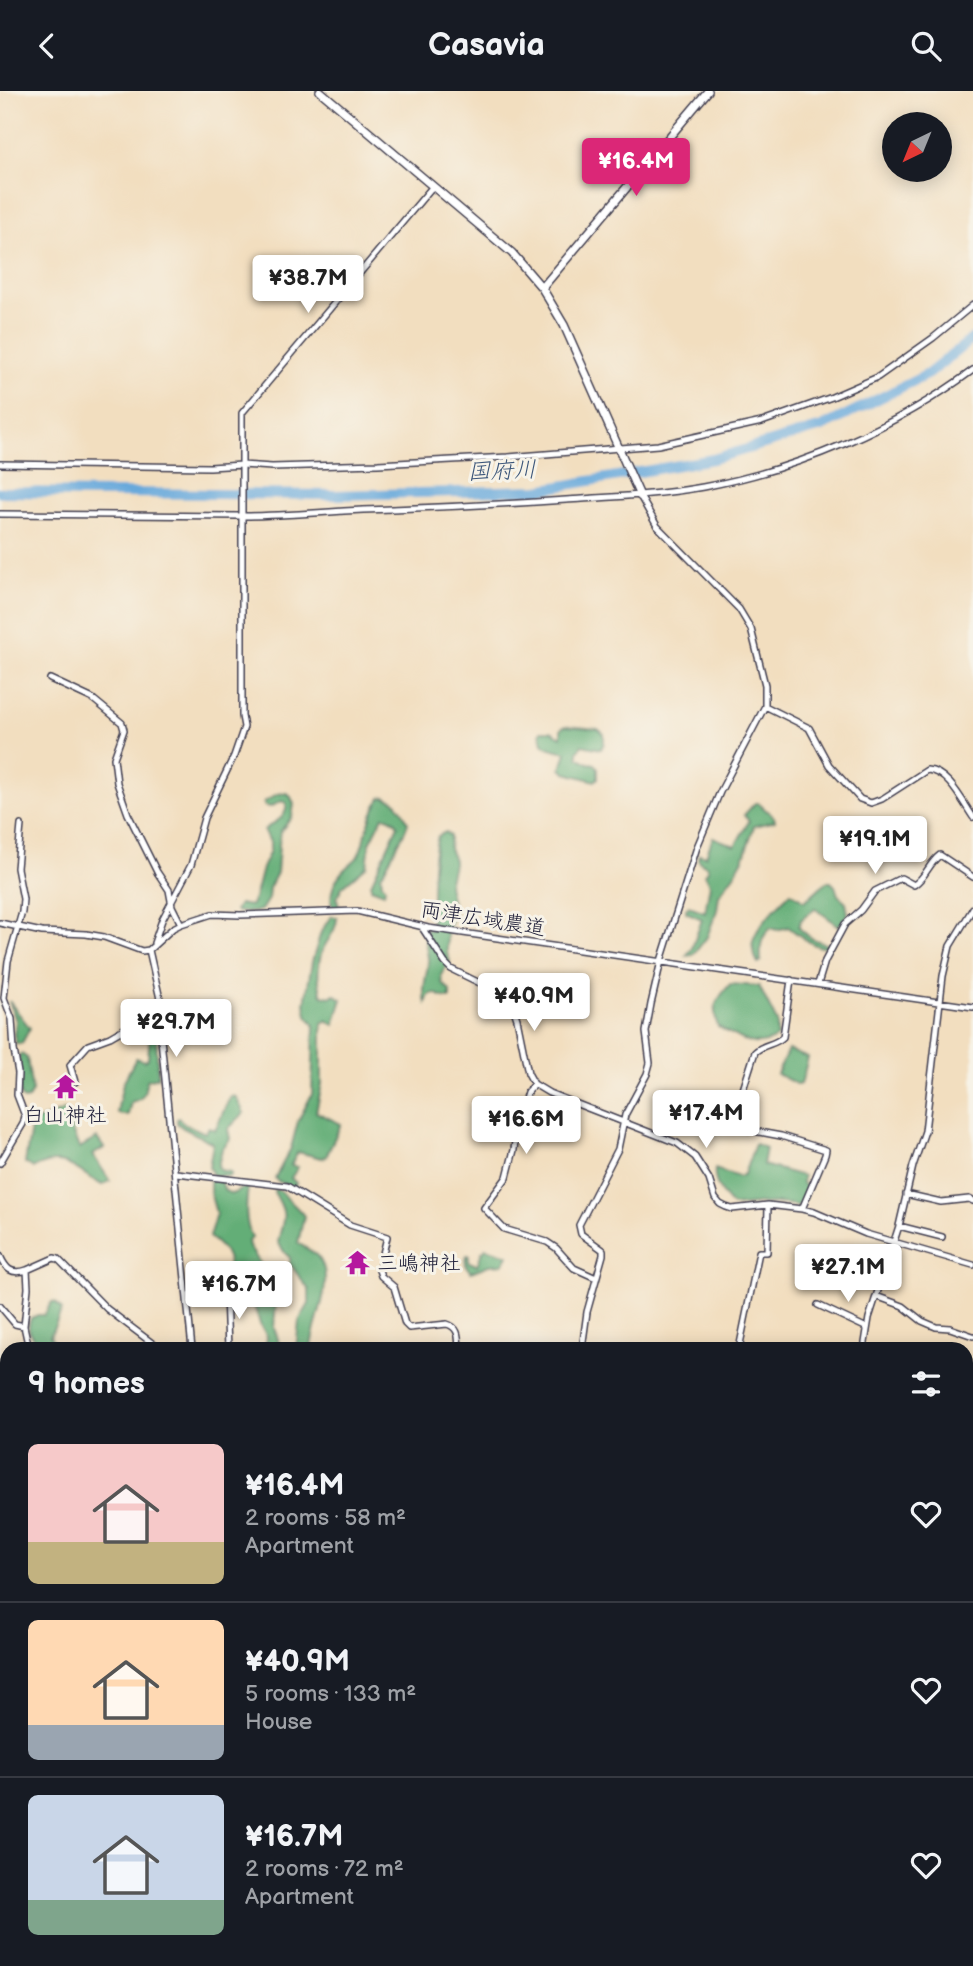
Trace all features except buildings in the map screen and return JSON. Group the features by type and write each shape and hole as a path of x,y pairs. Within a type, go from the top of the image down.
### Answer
{"street":[{"path":"320,91 512,253 542,288 564,325 640,496 657,526 746,618 765,685 765,706 706,824 661,961 646,1033 650,1063 647,1074 625,1115 618,1149 579,1225 581,1234 603,1250 587,1312 583,1342"},
{"path":"542,288 708,91"},
{"path":"191,1342 161,1039 159,992 151,948 159,926 191,865 204,818 244,727 242,414 433,186"},
{"path":"0,464 210,467 377,464 658,445 762,422 878,377 933,338 973,305"},
{"path":"0,514 241,516 463,507 640,496 704,487 809,457 894,421 973,370"},
{"path":"50,679 93,699 122,723 124,730 114,758 117,783 139,838 169,890 172,907 181,924"},
{"path":"765,706 810,728 829,765 860,799 871,803 882,799 927,770 935,770 944,777 973,817"},
{"path":"0,1163 23,1124 25,1115 17,1095 18,1073 12,1019 4,998 8,961 19,928 23,899 18,869 21,825"},
{"path":"818,984 835,939 875,891 901,878 914,885 923,879 940,855 973,877"},
{"path":"865,1342 876,1296 899,1226 913,1165 925,1131 939,1002 950,946 973,908"},
{"name":"両津広域農道","path":"151,948 173,928 212,914 357,911 421,926 973,1007"},
{"path":"0,923 42,932 86,934 115,940 142,951 151,948"},
{"path":"421,926 444,963 491,988 514,1010 528,1073 534,1084 549,1093 677,1143 703,1168 720,1204 732,1209 768,1205 802,1209 866,1234 973,1264"},
{"path":"791,980 783,1037 755,1052 732,1127 781,1136 826,1150 802,1209"},
{"path":"75,1082 70,1065 88,1045 110,1037 143,1018 161,1017"},
{"path":"534,1084 527,1092 517,1122 508,1177 484,1208 504,1229 547,1243 556,1248 573,1268 596,1278"},
{"path":"176,1173 287,1186 350,1225 387,1237 379,1270 381,1276 394,1287 405,1324 409,1328 452,1325 457,1331 458,1342"},
{"path":"906,1194 941,1202 960,1199 973,1201"},
{"path":"740,1342 759,1252 767,1252 768,1205"},
{"path":"899,1226 942,1237"},
{"path":"0,1256 6,1269 18,1273 54,1258 58,1259 107,1309 151,1342"},
{"path":"27,1270 29,1288 24,1326 27,1342"},
{"path":"226,1294 228,1342"},
{"path":"876,1296 903,1306 922,1321 936,1327 950,1328 973,1336"},
{"path":"818,1305 867,1328"},
{"path":"0,1306 15,1324 24,1326"}],"green space":[{"path":"565,726 598,729 604,734 601,749 582,745 578,751 578,757 598,768 598,778 595,781 566,773 561,769 566,752 550,748 543,743 541,731 551,731 561,737 561,729"},
{"path":"286,793 294,804 292,817 280,832 277,873 269,888 268,899 261,910 237,912 235,910 239,904 250,906 254,899 262,868 270,851 270,842 264,830 285,813 286,803 282,801 270,807 265,806 264,802 277,794"},
{"path":"381,798 395,801 408,823 381,876 384,893 371,888 371,884 398,825 395,821 383,817 370,843 367,866 342,887 337,897 339,908 333,909 331,897 334,886 344,870 358,856 374,811"},
{"path":"755,803 774,817 775,821 754,826 744,857 719,895 717,910 707,937 693,955 686,956 692,948 702,919 686,912 686,909 689,906 705,912 710,884 705,874 707,866 698,859 699,854 706,856 713,837 735,846 749,821 744,815"},
{"path":"446,832 450,836 449,849 454,860 448,885 454,913 447,934 450,961 441,975 442,983 450,991 450,998 434,993 429,995 426,1003 424,992 428,958 425,933 426,929 431,930 435,848 438,836"},
{"path":"826,882 835,886 838,895 846,902 848,914 839,926 815,908 801,920 799,928 828,947 812,944 788,927 777,930 770,928 762,940 761,961 758,963 753,941 769,915 791,892 805,901"},
{"path":"331,916 337,917 333,932 321,954 319,981 322,995 330,997 334,994 342,999 334,1025 327,1020 322,1023 322,1084 316,1112 341,1124 326,1157 298,1152 291,1165 298,1167 291,1178 296,1183 294,1187 275,1178 291,1148 298,1121 312,1094 314,1024 307,1015 305,1003 312,962 321,932"},
{"path":"730,984 759,986 777,1022 777,1037 754,1043 718,1027 716,1004"},
{"path":"9,1001 30,1028 22,1043 16,1043 16,1021"},
{"path":"154,1029 158,1077 147,1080 142,1097 131,1102 128,1115 121,1115 117,1112 123,1083 136,1058 145,1061 148,1059 150,1032"},
{"path":"788,1050 808,1058 801,1084 798,1085 777,1074"},
{"path":"19,1055 27,1058 32,1091 28,1099 23,1100 20,1095"},
{"path":"232,1096 236,1097 244,1113 228,1129 230,1139 222,1149 218,1166 220,1170 231,1174 213,1175 209,1167 213,1143 183,1128 177,1123 177,1119 205,1133 209,1127 215,1130"},
{"path":"64,1110 79,1148 97,1138 104,1148 93,1155 110,1181 102,1185 70,1165 62,1163 54,1162 34,1168 25,1163 32,1123"},
{"path":"755,1144 766,1148 763,1165 803,1176 802,1183 807,1188 799,1206 775,1203 733,1206 722,1194 717,1184 715,1169 739,1177 744,1174"},
{"path":"210,1181 221,1181 225,1191 232,1194 248,1187 247,1219 252,1238 248,1241 249,1247 262,1266 266,1287 276,1301 274,1328 278,1342 266,1342 253,1305 247,1298 229,1288 228,1259 209,1237 216,1213"},
{"path":"275,1189 281,1191 304,1216 298,1243 315,1254 323,1265 325,1289 312,1342 297,1342 299,1321 309,1304 309,1290 278,1242 284,1217"},
{"path":"486,1248 508,1255 503,1264 489,1265 471,1272 466,1264 467,1255 469,1262 477,1265"},
{"path":"52,1302 62,1310 50,1336 54,1342 38,1342 30,1333 31,1318 44,1315"}],"waterway":[{"name":"国府川","path":"0,492 335,495 539,490 713,459 822,427 928,374 973,338"}],"place":[{"name":"白山神社","path":"65,1086"},
{"name":"三嶋神社","path":"357,1263"}]}
